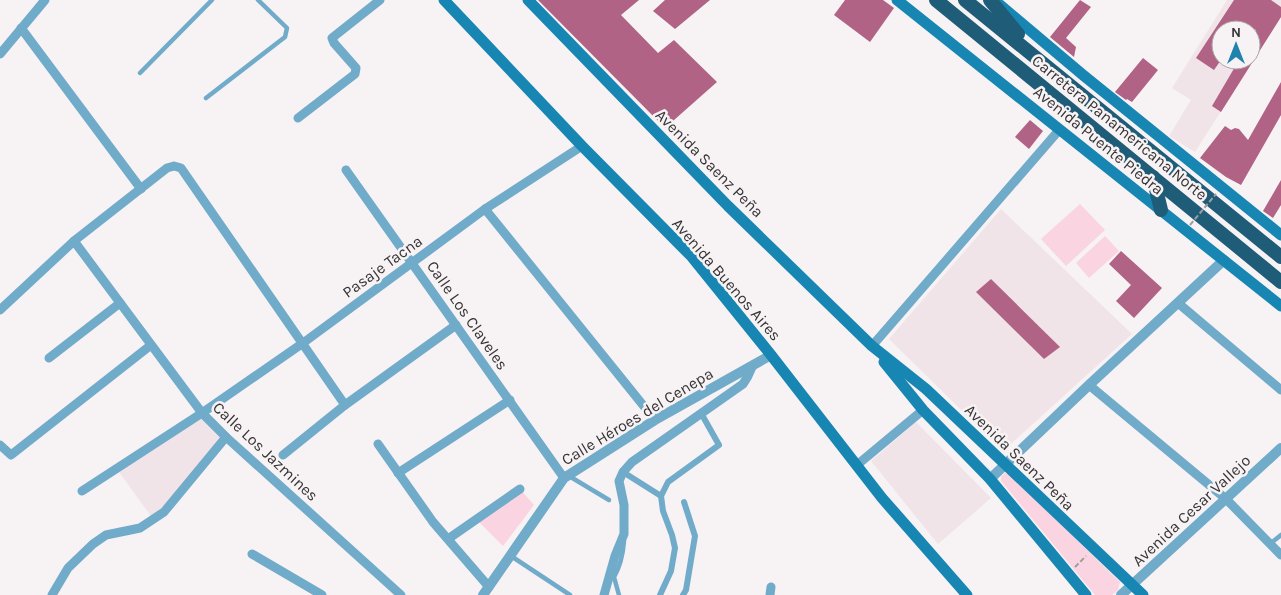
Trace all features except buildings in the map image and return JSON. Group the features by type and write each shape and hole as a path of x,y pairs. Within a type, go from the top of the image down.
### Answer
{"highway":[{"name":"Carretera Panamericana Norte","path":"936,0 1281,282"},
{"name":"Carretera Panamericana Norte","path":"966,0 1281,257"},
{"path":"992,0 1043,63"},
{"path":"1153,177 1161,210"}],"main road":[{"name":"Avenida Buenos Aires","path":"444,0 582,146 692,257 882,498 967,595"},
{"name":"Avenida Saenz Peña","path":"528,0 728,206 872,346 926,389 1143,595"},
{"name":"Avenida Puente Piedra","path":"897,0 1281,306"},
{"path":"992,0 1281,235"},
{"name":"Avenida Saenz Peña","path":"872,346 923,410 990,479 1086,595"}],"street":[{"path":"0,54 45,0"},
{"path":"298,118 355,74 356,68 334,43 332,38 380,0"},
{"path":"21,28 141,189"},
{"path":"872,346 1060,129"},
{"name":"Pasaje Tacna","path":"82,490 202,413 303,343 484,209 582,146"},
{"path":"0,310 74,241 167,168 174,166 181,168 345,405"},
{"name":"Calle Los Claveles","path":"346,170 566,476"},
{"path":"484,209 655,420"},
{"name":"Calle Los Jazmines","path":"74,241 202,413 397,593"},
{"path":"990,479 1224,260"},
{"path":"48,358 120,303"},
{"path":"1178,303 1281,390"},
{"path":"283,455 345,405 456,325"},
{"path":"0,445 11,455 151,345"},
{"name":"Calle Héroes del Cenepa","path":"486,591 566,476 655,420 771,355"},
{"path":"604,595 615,556 624,534 624,505 619,481 623,472 632,462 743,384 753,365"},
{"path":"1089,385 1226,499 1281,554"},
{"path":"398,473 510,400"},
{"path":"857,466 923,410"},
{"path":"660,595 671,571 675,548 663,511 661,496 668,482 719,445 701,413"},
{"path":"52,595 68,568 93,544 106,535 140,528 164,512 226,437"},
{"path":"378,444 433,522 448,539 486,591"},
{"name":"Avenida Cesar Vallejo","path":"1121,595 1281,448"},
{"path":"623,472 661,496"},
{"path":"448,539 520,489"},
{"path":"683,595 686,590 695,536 684,502"},
{"path":"252,554 322,595"}],"lane":[{"path":"140,73 212,0"},
{"path":"206,98 285,36 287,28 258,0"},
{"path":"566,476 609,500"},
{"path":"619,595 614,577 619,569 624,552 624,534"},
{"path":"1271,544 1281,535"},
{"path":"510,556 570,595"}],"path":[{"path":"1190,225 1216,194"},
{"path":"1068,574 1094,549"}],"shaded area":[{"path":"1227,0 1281,0 1281,17 1261,48 1261,20 1214,20"},
{"path":"1211,26 1211,70 1247,70 1195,152 1169,136 1191,100 1172,88"},
{"path":"1080,204 1105,230 1066,266 1041,239"},
{"path":"1001,209 1132,334 1003,451 889,339"},
{"path":"1105,236 1119,251 1089,278 1076,263"},
{"path":"202,413 226,437 153,519 117,469"},
{"path":"916,422 991,498 938,544 871,461"},
{"path":"1005,473 1010,475 1120,582 1118,590 1112,595 1095,595 1001,481 1001,477"},
{"path":"520,489 534,505 503,546 476,519"}]}
